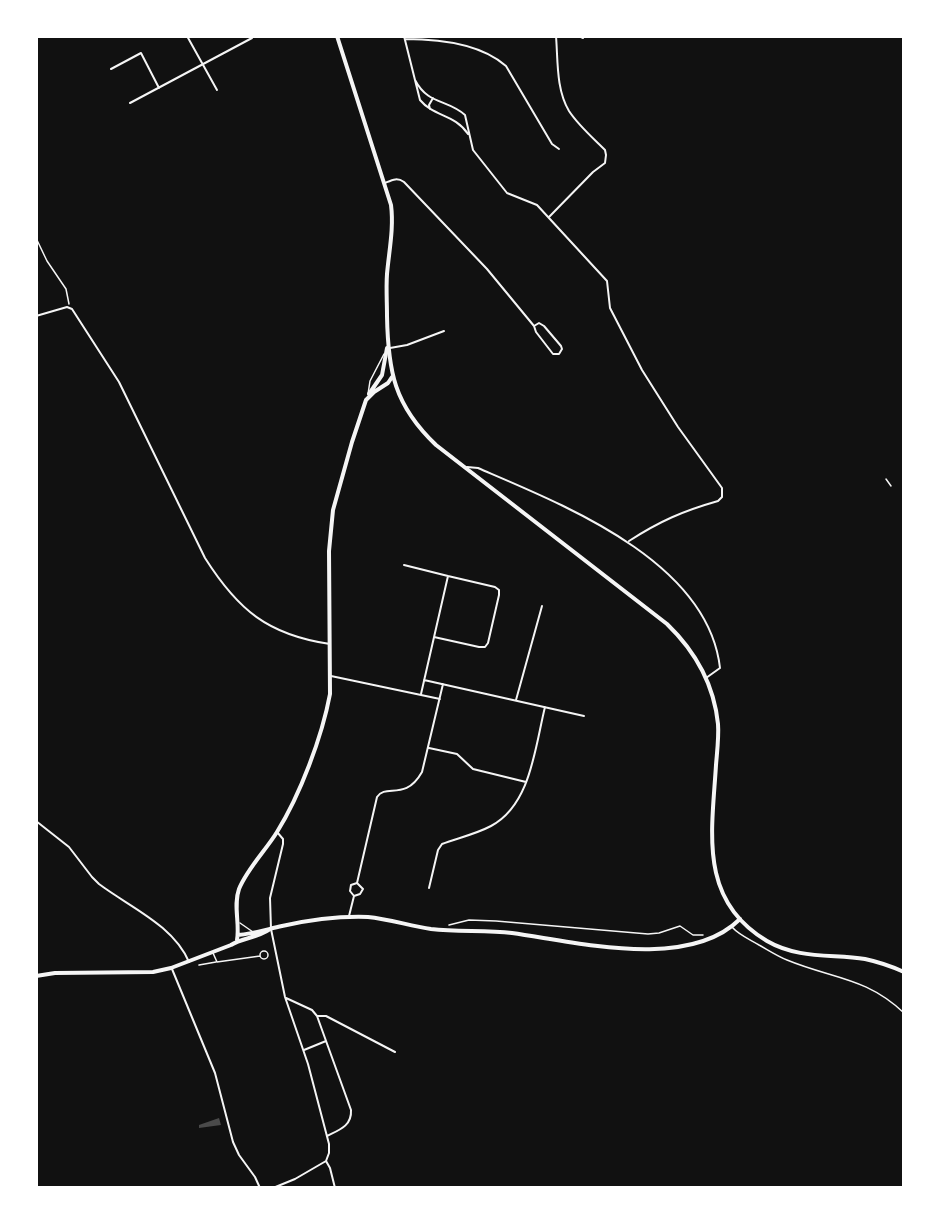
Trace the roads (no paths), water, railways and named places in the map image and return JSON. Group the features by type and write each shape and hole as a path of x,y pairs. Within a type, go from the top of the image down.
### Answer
{"main road":[{"path":"337,36 391,205 393,222 387,278 387,348 392,377 398,393 419,427 436,445 667,624 685,643 697,661 713,700 718,725 711,836 712,858 723,894 740,919 766,940 792,952 867,960 904,972"},
{"path":"36,976 55,973 135,973 171,968 235,943 238,937 236,906 240,888 277,832 294,801 326,714 330,694 329,551 333,510 366,400 381,376 387,348"},
{"path":"381,376 392,377"},
{"path":"366,400 388,383 392,377"},
{"path":"238,937 249,939 286,925 349,917 370,917 428,928 508,933 642,950 673,948 709,939 723,934 740,919"},
{"path":"238,937 267,928 271,929"}],"street":[{"path":"187,36 217,90"},
{"path":"549,218 593,172 605,163 606,155 570,113 566,104 558,75 556,36"},
{"path":"468,135 458,122 430,110 420,100 404,37 449,42 468,47 500,61 506,66 552,144 559,149"},
{"path":"130,103 252,38"},
{"path":"111,69 141,53 159,88"},
{"path":"415,80 421,92 465,115"},
{"path":"430,110 429,105 433,99"},
{"path":"465,115 473,150 507,193 537,205 607,281 610,308 642,370 723,493 718,501 680,512 652,526 629,542"},
{"path":"458,122 465,115"},
{"path":"385,183 393,179 404,182 487,268 554,354 559,354 561,346 544,326 539,323 534,327"},
{"path":"36,316 67,307 72,309 119,382 205,558 223,584 248,611 268,625 311,641 330,644"},
{"path":"387,348 407,345 444,331"},
{"path":"464,467 478,468 546,497 629,542 685,592 706,621 720,668 706,679"},
{"path":"404,566 495,587 499,590 488,643 484,646 479,647 434,637"},
{"path":"421,694 448,576"},
{"path":"516,700 542,606"},
{"path":"330,676 440,699"},
{"path":"424,680 584,716"},
{"path":"357,883 377,797 380,792 397,792 408,788 416,782 422,772 443,684"},
{"path":"429,888 438,850 442,844 489,827 503,818 516,805 526,782 545,707"},
{"path":"428,748 457,754 472,769 526,782"},
{"path":"36,821 69,847 99,884 173,937 183,949 189,962"},
{"path":"273,1188 326,1161 329,1153 327,1136 285,997 275,954 270,898 283,844 283,839 277,832"},
{"path":"354,896 350,888 353,883 357,883"},
{"path":"354,896 360,894 363,889 357,883"},
{"path":"349,917 354,896"},
{"path":"171,968 215,1073 233,1142 260,1188"},
{"path":"285,997 312,1010 317,1016 351,1110 350,1121 327,1136"},
{"path":"317,1016 326,1016 395,1052"},
{"path":"303,1051 326,1041"},
{"path":"326,1161 333,1175 335,1188"}],"lane":[{"path":"366,400 370,381 387,348"},
{"path":"237,920 254,932"},
{"path":"732,927 738,934 780,957 847,978 870,988 886,997 904,1013"},
{"path":"260,956 264,951 268,955"},
{"path":"213,952 217,962"},
{"path":"199,965 260,956 264,960 268,955 275,954"}]}
